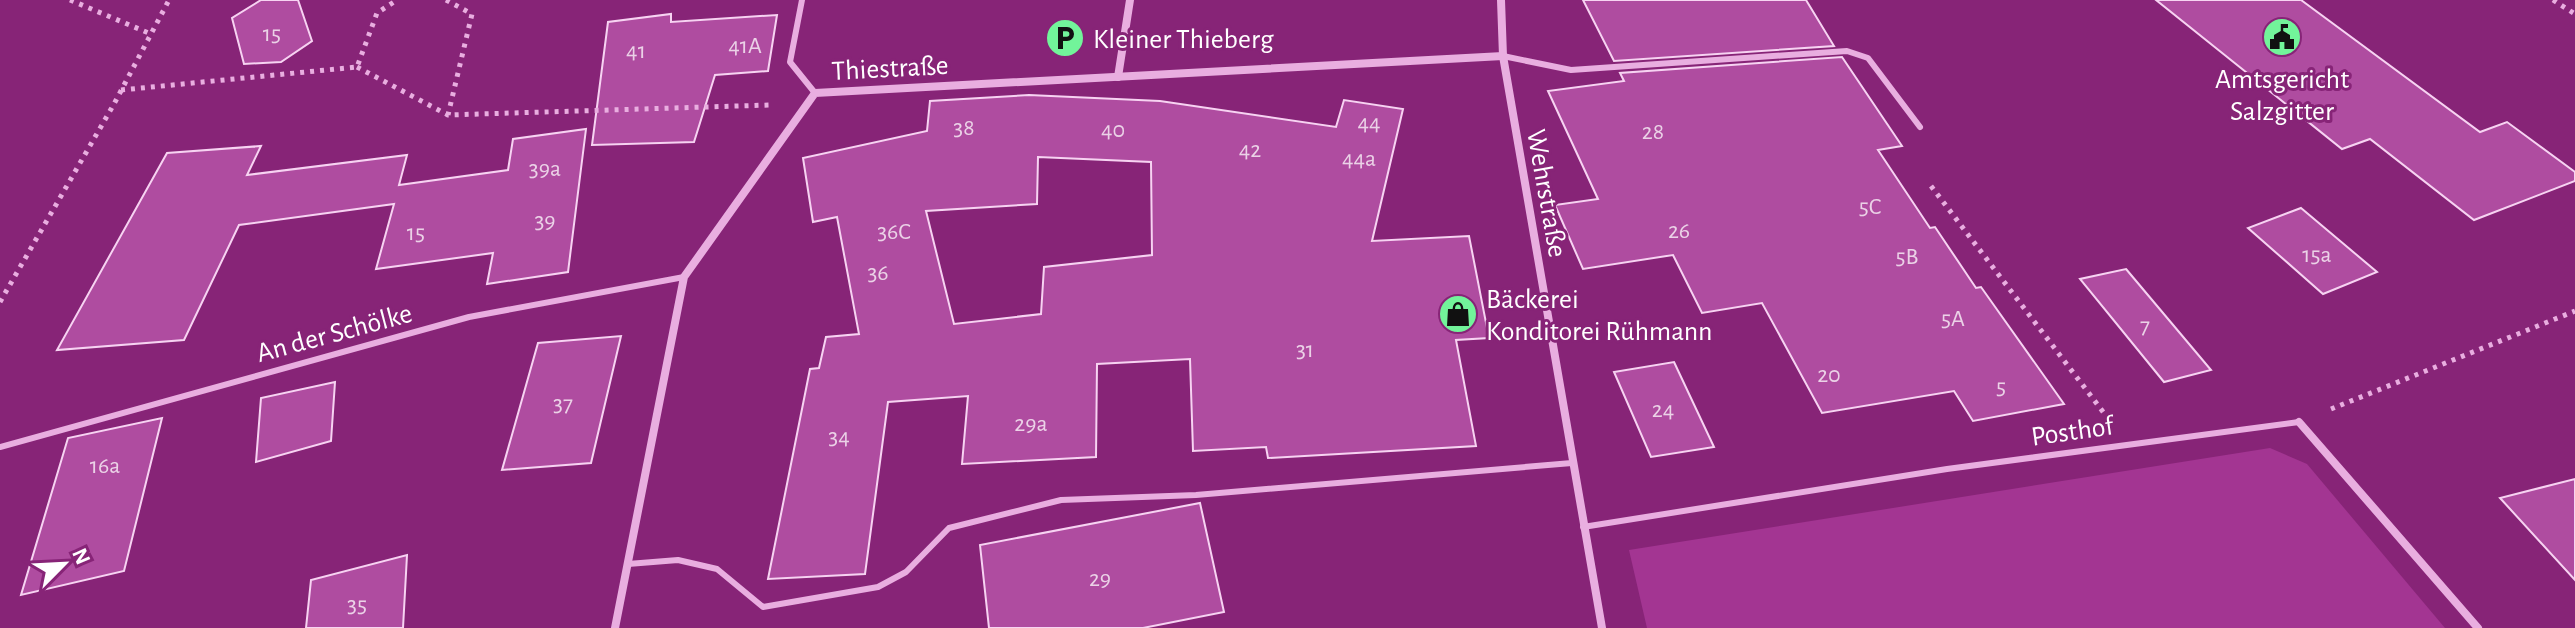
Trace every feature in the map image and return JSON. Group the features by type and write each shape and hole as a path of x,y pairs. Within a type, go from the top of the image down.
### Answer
{"street":[{"path":"1118,77 1130,0"},
{"name":"Wehrstraße","path":"1501,0 1503,56 1602,628"},
{"name":"Thiestraße","path":"615,628 684,277 815,93 1503,56"},
{"path":"2299,422 2478,628"}],"lane":[{"path":"802,0 790,62 815,93"},
{"path":"1503,56 1571,70 1847,51 1868,58 1920,127"},
{"name":"An der Schölke","path":"0,447 469,317 684,277"},
{"name":"Posthof","path":"1583,527 1947,469 2299,422"},
{"path":"628,564 678,560 717,569 763,607 878,587 906,572 949,528 1061,500 1196,495 1572,463"}],"path":[{"path":"70,0 151,34"},
{"path":"0,302 169,0"},
{"path":"357,67 377,13 397,0"},
{"path":"446,0 472,14 448,115"},
{"path":"2553,0 2575,14"},
{"path":"121,90 357,67 448,115 808,104"},
{"path":"1931,186 2128,445"},
{"path":"2299,422 2575,311"}],"shaded area":[{"path":"2270,448 2307,464 2445,628 1647,628 1629,550"}],"building":[{"path":"261,0 298,0 312,41 281,62 244,64 232,18"},
{"path":"1583,0 1806,0 1834,46 1614,61"},
{"path":"2156,0 2301,0 2480,132 2507,122 2575,172 2575,181 2474,220 2370,139 2342,149"},
{"path":"671,14 671,22 777,15 768,71 715,75 694,142 592,145 608,22"},
{"path":"1842,57 1902,146 1878,150 1930,228 1935,227 1976,288 1981,287 2064,404 1973,421 1954,391 1822,413 1762,303 1702,313 1673,255 1583,269 1555,205 1598,199 1548,91 1624,81 1620,73"},
{"path":"1029,95 1160,101 1336,127 1344,100 1403,109 1372,241 1469,236 1489,338 1456,340 1476,446 1268,458 1266,447 1193,451 1190,359 1097,364 1096,457 962,464 968,396 888,402 865,574 768,579 810,369 819,368 826,337 859,334 837,217 813,222 803,158 927,131 930,101","holes":["1038,157 1151,162 1152,255 1044,267 1041,314 954,324 926,211 1037,204"]},
{"path":"586,129 568,272 487,284 493,253 376,269 394,204 239,225 184,340 57,350 167,153 261,146 247,175 407,155 399,185 508,170 513,139"},
{"path":"2301,208 2377,272 2323,294 2248,228"},
{"path":"2126,269 2211,370 2164,382 2080,279"},
{"path":"621,336 591,463 502,470 538,343"},
{"path":"1674,362 1714,447 1651,457 1614,372"},
{"path":"335,382 331,441 256,462 261,398"},
{"path":"162,418 124,571 21,595 68,438"},
{"path":"2575,479 2575,580 2500,498"},
{"path":"1200,503 1224,612 1143,628 989,628 980,545"},
{"path":"407,555 403,628 306,628 311,580"}],"place":[{"name":"Amtsgericht Salzgitter","path":"2282,37"},
{"name":"Kleiner Thieberg","path":"1065,38"},
{"name":"Bäckerei Konditorei Rühmann","path":"1458,314"}]}
